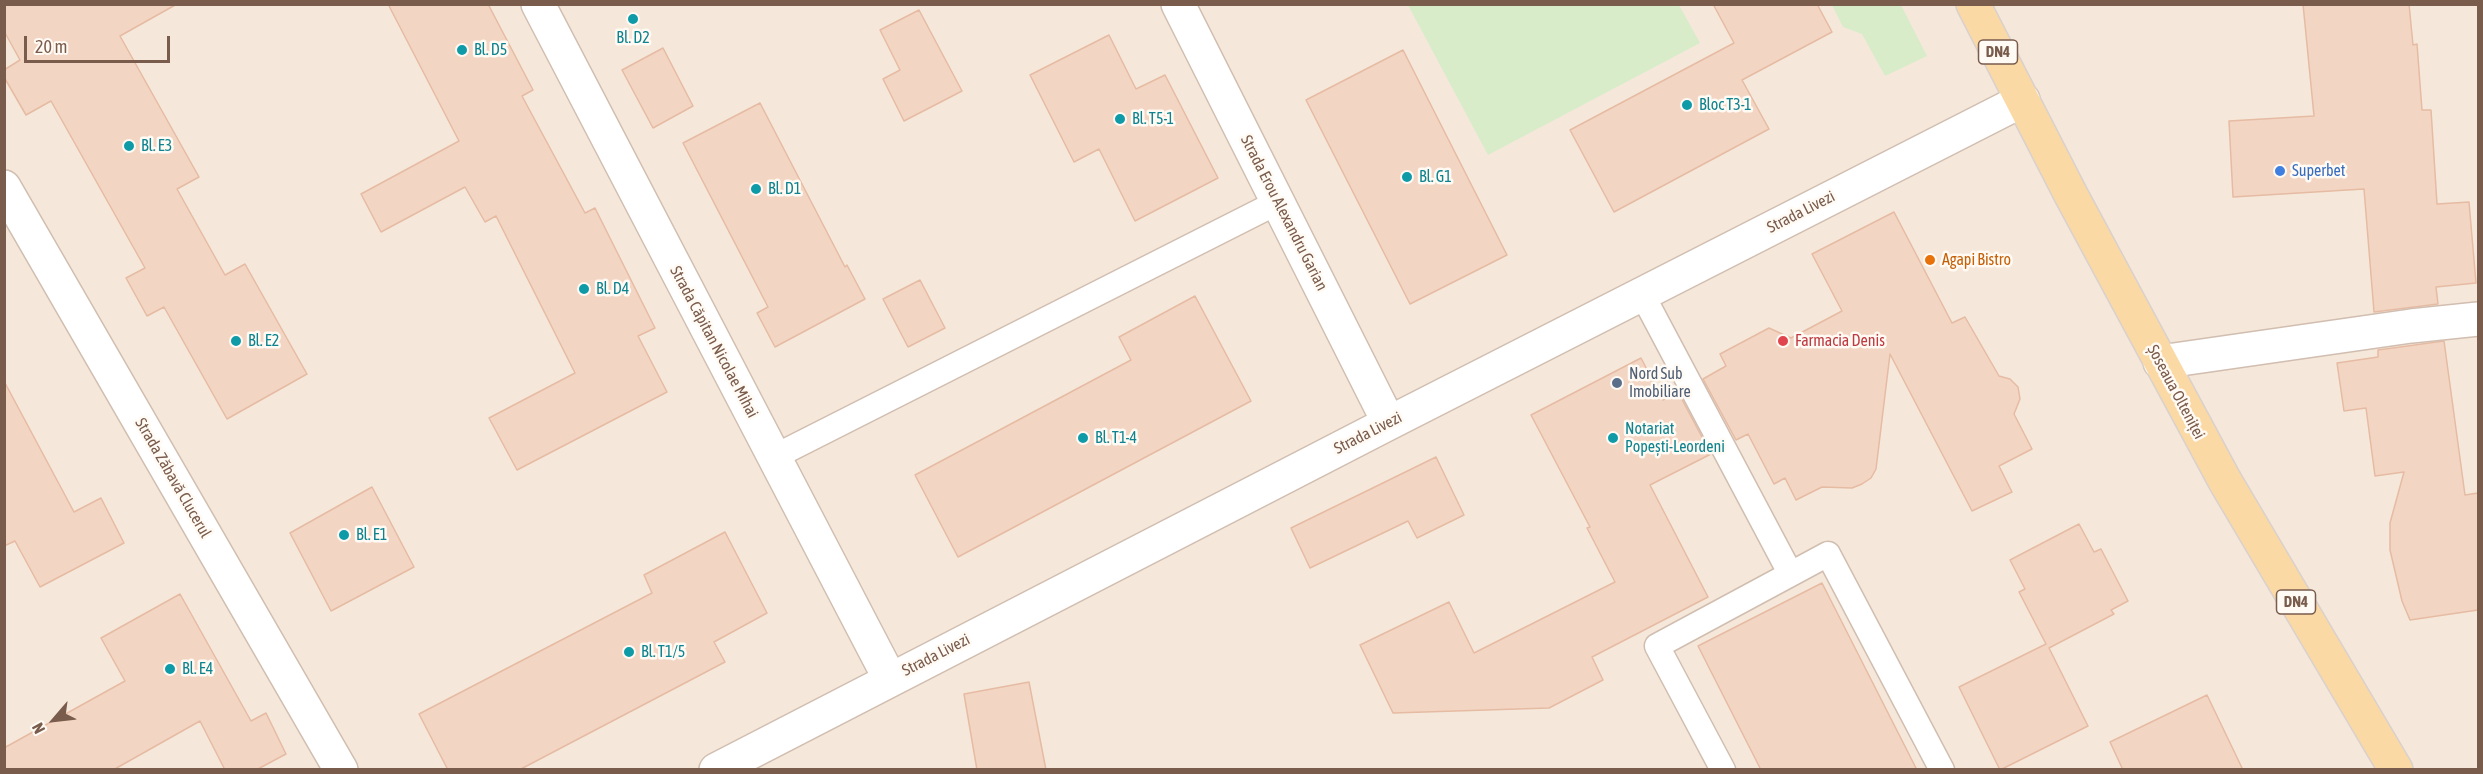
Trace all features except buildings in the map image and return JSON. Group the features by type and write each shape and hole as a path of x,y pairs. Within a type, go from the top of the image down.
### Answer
{"main road":[{"name":"Șoseaua Olteniței","path":"1973,4 2160,362 2225,481 2396,770"}],"street":[{"name":"Strada Căpitan Nicolae Mihai","path":"538,4 890,679"},
{"name":"Strada Erou Alexandru Garian","path":"1178,4 1389,423"},
{"name":"Strada Livezi","path":"716,770 2023,100"},
{"name":"Strada Zăbavă Clucerul","path":"4,187 341,770"},
{"path":"2160,362 2411,326 2478,319"}],"lane":[{"path":"774,457 1278,202"},
{"path":"1642,294 1790,573"},
{"path":"1723,770 1657,646 1828,554 1942,770"}],"shaded area":[{"path":"5,5 2478,5 2478,769 5,769"}],"green space":[{"path":"1408,5 1679,5 1700,43 1488,155"},
{"path":"1832,5 1901,5 1927,56 1885,76 1862,34 1843,27"}],"place":[{"name":"Bl. D2","path":"633,19"},
{"name":"Bl. D5","path":"462,50"},
{"name":"Bloc T3-1","path":"1687,105"},
{"name":"Bl. T5-1","path":"1120,119"},
{"name":"Bl. E3","path":"129,146"},
{"name":"Superbet","path":"2280,171"},
{"name":"Bl. G1","path":"1407,177"},
{"name":"Bl. D1","path":"756,189"},
{"name":"Agapi Bistro","path":"1930,260"},
{"name":"Bl. D4","path":"584,289"},
{"name":"Bl. E2","path":"236,341"},
{"name":"Farmacia Denis","path":"1783,341"},
{"name":"Nord Sub Imobiliare","path":"1617,383"},
{"name":"Bl. T1-4","path":"1083,438"},
{"name":"Notariat Popești-Leordeni","path":"1613,438"},
{"name":"Bl. E1","path":"344,535"},
{"name":"Bl. T1/5","path":"629,652"},
{"name":"Bl. E4","path":"170,669"}]}
